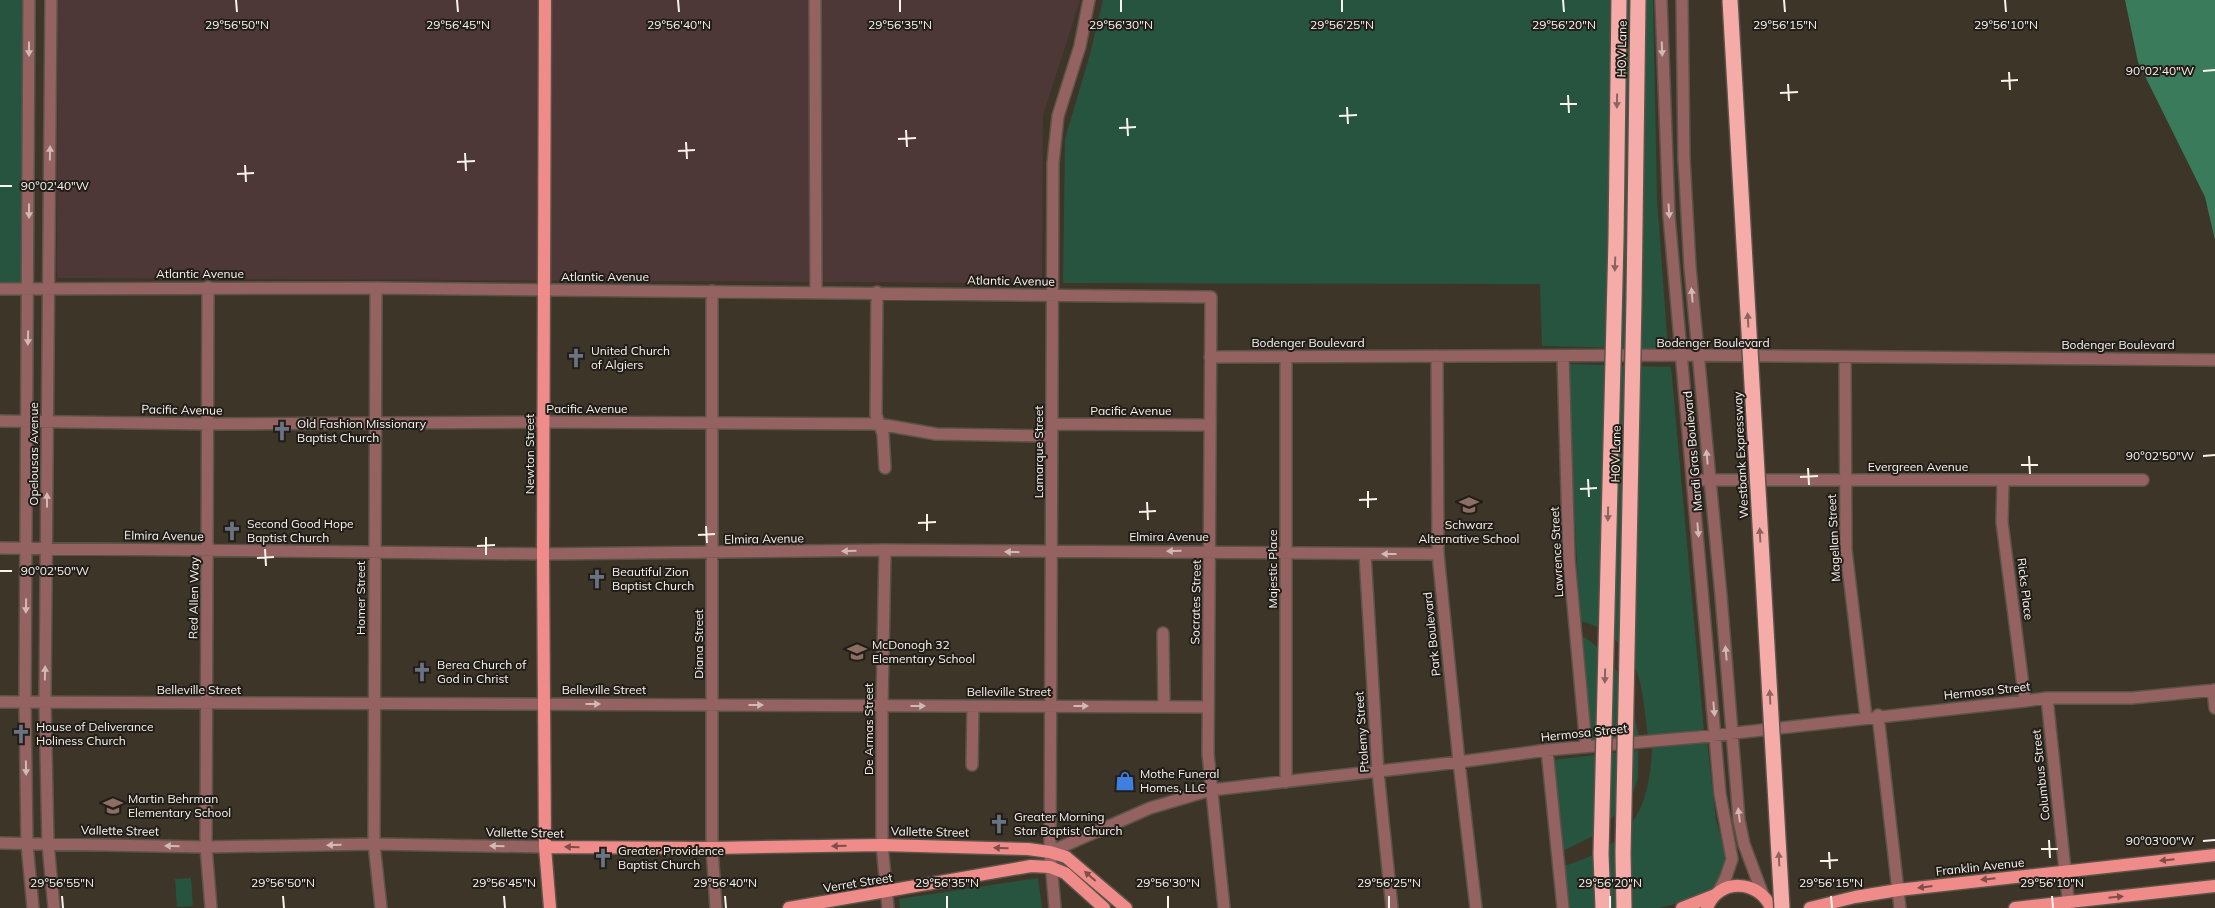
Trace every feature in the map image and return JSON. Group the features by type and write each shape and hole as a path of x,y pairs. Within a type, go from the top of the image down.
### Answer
{"highway":[{"path":"1603,908 1601,854 1616,239 1619,0"},
{"name":"HOV Lane","path":"1624,908 1623,834 1638,0"},
{"name":"Westbank Expressway","path":"1730,0 1782,908"}],"main road":[{"name":"Newton Street","path":"545,0 543,554 545,847 550,908"},
{"name":"Vallette Street","path":"545,847 712,848 882,845 1028,849 1050,852 1073,861 1126,908"},
{"name":"Franklin Avenue","path":"1810,908 1855,897 1898,890 2215,855"},
{"name":"Verret Street","path":"789,908 1031,866 1050,867"},
{"path":"1050,867 1064,873 1104,908"},
{"path":"1682,908 1730,886 1741,885 1753,888 1767,901 1778,906 1792,908"},
{"path":"2015,908 2068,905 2215,886"},
{"path":"1707,908 1717,893"}],"street":[{"name":"Opelousas Avenue","path":"29,0 29,290 25,702 27,844 33,908"},
{"name":"Opelousas Avenue","path":"51,0 45,702 48,844 54,908"},
{"path":"815,0 816,292"},
{"name":"Lamarque Street","path":"1056,908 1050,867 1053,163 1058,116 1080,46 1089,0"},
{"name":"Mardi Gras Boulevard","path":"1661,0 1665,158 1681,355 1717,734 1720,794 1732,859 1726,877 1717,893"},
{"name":"Mardi Gras Boulevard","path":"1682,0 1685,168 1690,267 1733,732 1739,820 1746,851 1767,901"},
{"name":"Atlantic Avenue","path":"0,289 208,287 1211,296"},
{"name":"Red Allen Way","path":"208,287 206,847 211,908"},
{"name":"Homer Street","path":"376,288 374,844 381,908"},
{"name":"Diana Street","path":"712,291 714,423 712,848 716,908"},
{"path":"877,292 876,415 883,434 884,468"},
{"name":"Socrates Street","path":"1211,296 1207,707 1211,790 1224,908"},
{"name":"Bodenger Boulevard","path":"1210,358 1286,356 1681,355 2215,360"},
{"name":"Majestic Place","path":"1286,356 1286,782"},
{"name":"Park Boulevard","path":"1438,356 1438,554 1476,908"},
{"name":"Lawrence Street","path":"1563,356 1569,560 1586,746"},
{"name":"Magellan Street","path":"1845,357 1846,550 1866,716"},
{"name":"Pacific Avenue","path":"0,420 209,424 544,422 879,424 936,434 1210,425"},
{"name":"Evergreen Avenue","path":"1693,481 2143,480"},
{"name":"Ricks Place","path":"2003,481 2002,522 2025,701"},
{"name":"Elmira Avenue","path":"0,548 543,554 885,550 1438,554"},
{"name":"De Armas Street","path":"885,550 882,845 888,908"},
{"name":"Ptolemy Street","path":"1365,554 1378,772 1392,908"},
{"path":"1163,633 1164,706"},
{"path":"2214,690 2215,708"},
{"name":"Hermosa Street","path":"1050,852 1150,808 1211,790 1378,772 1547,750 1717,734 1866,716 2047,698 2132,698 2214,690"},
{"name":"Columbus Street","path":"2047,698 2068,905"},
{"name":"Belleville Street","path":"0,702 1207,707"},
{"path":"972,766 973,706"},
{"path":"1878,715 1900,908"},
{"path":"1547,750 1563,908"},
{"name":"Vallette Street","path":"0,843 206,847 374,844 545,847"}],"shaded area":[{"path":"58,0 1080,0 1043,115 1042,283 57,278"}],"green space":[{"path":"0,0 29,0 29,289 0,289"},
{"path":"1103,0 1653,0 1657,199 1668,349 1542,346 1540,284 1063,283 1065,139 1090,54"},
{"path":"2125,0 2215,0 2215,240 2205,197 2138,62"},
{"path":"1567,364 1671,367 1704,732 1648,737 1640,681 1630,657 1611,636 1588,623 1580,621"},
{"path":"1582,636 1606,655 1621,679 1632,707 1639,736 1586,742"},
{"path":"1707,742 1716,820 1725,851 1724,875 1710,891 1684,902 1659,908 1568,908 1564,866 1604,849 1631,824 1640,808 1646,791 1652,748"},
{"path":"1638,750 1638,778 1631,799 1595,835 1563,851 1553,760"},
{"path":"191,878 193,906 177,907 175,879"},
{"path":"1038,878 1042,908 900,908 899,899"}],"place":[{"name":"United Church of Algiers","path":"576,358"},
{"name":"Old Fashion Missionary Baptist Church","path":"282,431"},
{"name":"Schwarz Alternative School","path":"1469,505"},
{"name":"Second Good Hope Baptist Church","path":"232,531"},
{"name":"Beautiful Zion Baptist Church","path":"597,579"},
{"name":"McDonogh 32 Elementary School","path":"857,652"},
{"name":"Berea Church of God in Christ","path":"422,672"},
{"name":"House of Deliverance Holiness Church","path":"21,734"},
{"name":"Mothe Funeral Homes, LLC","path":"1125,781"},
{"name":"Martin Behrman Elementary School","path":"113,806"},
{"name":"Greater Morning Star Baptist Church","path":"999,824"},
{"name":"Greater Providence Baptist Church","path":"603,858"}]}
